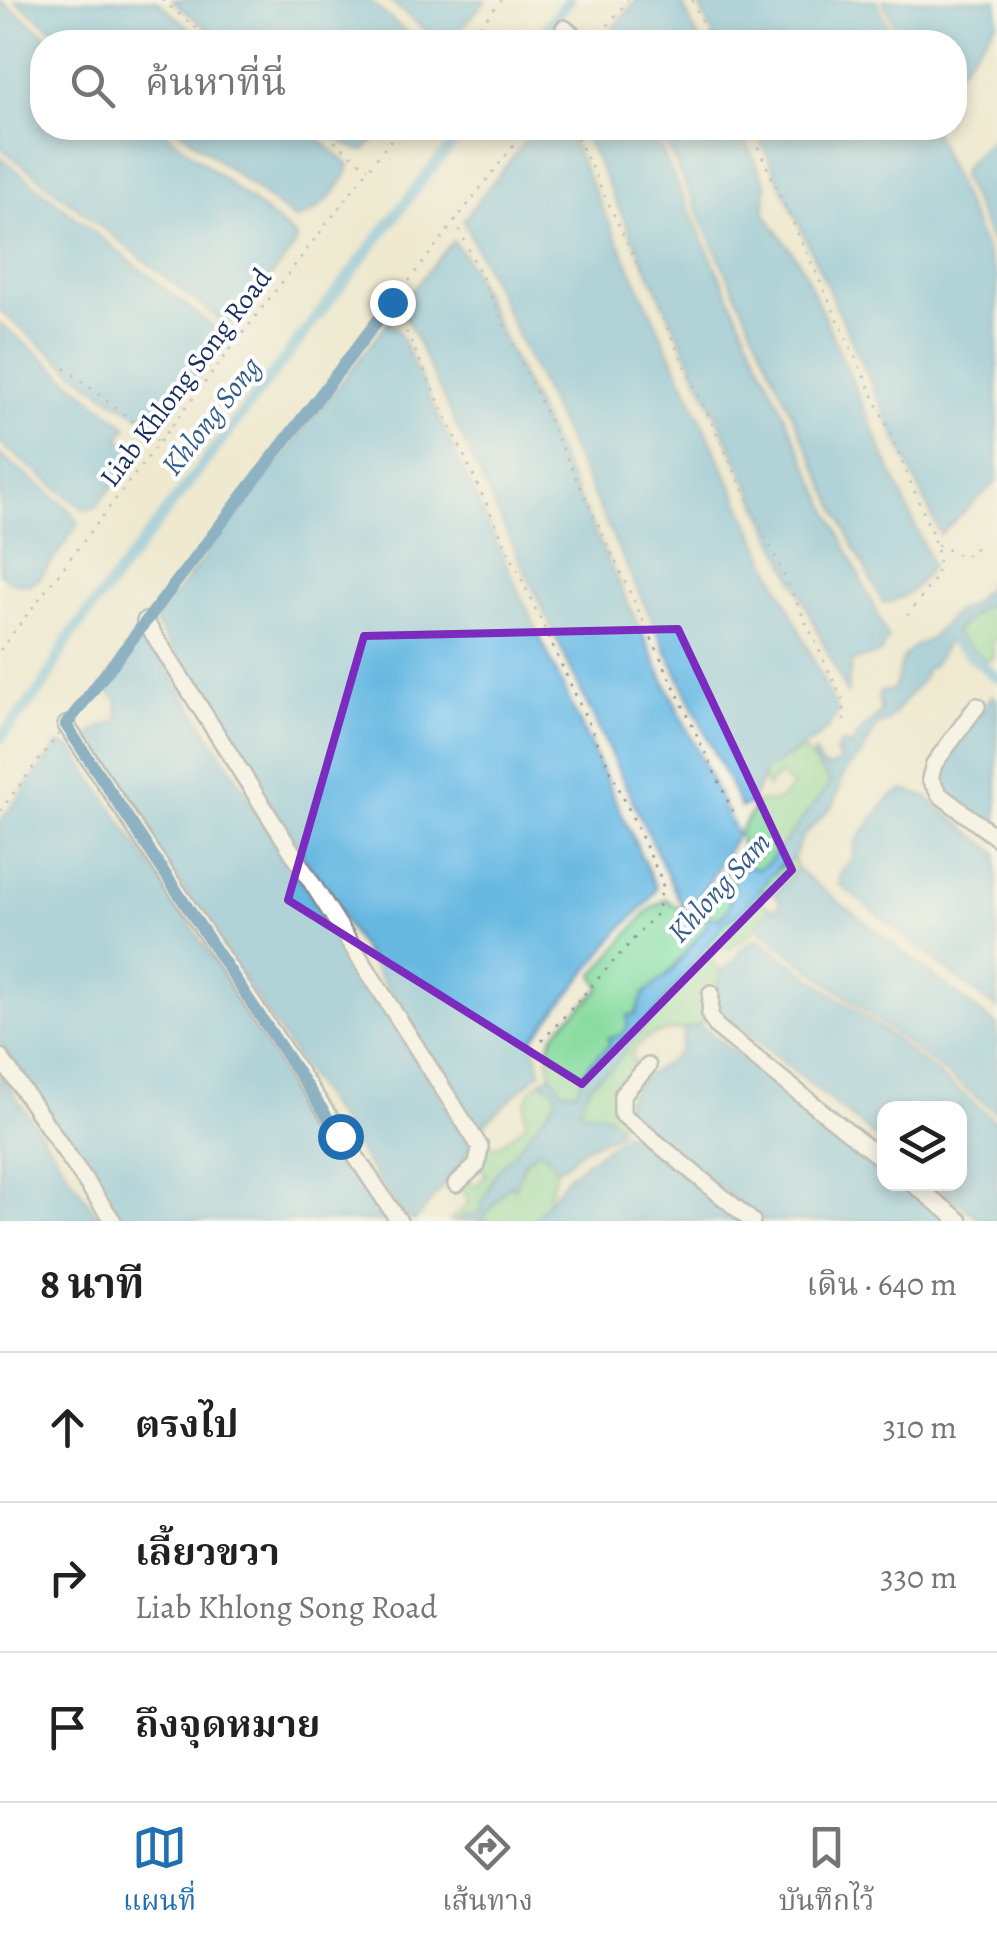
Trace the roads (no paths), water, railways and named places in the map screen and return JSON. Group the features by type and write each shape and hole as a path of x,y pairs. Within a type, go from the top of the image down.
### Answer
{"lane":[{"path":"146,621 480,1147 477,1165 456,1184"},
{"path":"977,706 934,764 930,780 940,794 997,838"},
{"path":"66,725 399,1221"},
{"path":"711,994 710,1016 717,1027 877,1154"},
{"path":"0,1056 113,1221"},
{"path":"648,1066 622,1095 622,1114 752,1221"},
{"path":"922,1191 960,1221"}],"water":[{"path":"0,0 39,30 30,30 30,140 175,140 296,237 295,246 236,321 225,324 0,147"},
{"path":"15,0 156,0 192,30 54,30"},
{"path":"172,0 368,0 404,30 208,30"},
{"path":"389,0 486,0 460,30 425,30"},
{"path":"637,0 680,0 694,30 614,30"},
{"path":"697,0 876,0 890,30 711,30"},
{"path":"883,0 997,0 997,22 967,60 967,30 897,30"},
{"path":"997,133 997,254 961,176 964,167"},
{"path":"192,140 319,140 349,165 328,199 294,219"},
{"path":"340,140 375,140 363,151"},
{"path":"526,140 571,140 838,713 812,742 765,770 751,804 741,808 463,220"},
{"path":"587,140 657,140 888,638 881,653 852,661 847,693"},
{"path":"665,140 745,140 766,184 765,214 802,266 932,565 905,595 883,603"},
{"path":"760,140 937,140 997,277 997,481 940,534"},
{"path":"0,157 218,331 210,360 165,417 146,418 104,394 0,311"},
{"path":"453,241 465,257 737,835 697,902 683,908 400,305"},
{"path":"388,322 399,332 656,888 533,1039 541,1071 477,1130 154,621"},
{"path":"0,323 127,427 119,439 138,455 96,507 85,510 0,443"},
{"path":"0,455 68,508 79,523 40,578 30,585 14,583 0,574"},
{"path":"997,566 997,596 956,629 931,668 923,673 925,676 887,722 877,726 862,754 844,774 834,804 802,837 794,857 780,865 742,910 725,922 611,1069 590,1085 579,1110 608,1115 621,1131 583,1149 557,1169 540,1148 525,1162 515,1188 510,1183 481,1221 458,1221 482,1210 493,1178 557,1098 554,1089 541,1081 551,1074 562,1091 577,1091 588,1066 610,1044 608,1038 627,1029 628,1015 635,1015 644,994 673,970 707,926 706,916 720,918 729,909 734,875 745,866 759,869 769,862 831,783 811,758 815,753 820,764 828,768 840,762 836,752 842,743 852,746 859,733 881,712 880,692 894,689 903,658 914,646 929,640 956,611 971,605 984,591"},
{"path":"142,643 154,648 471,1145 415,1221 402,1216 84,741 96,730 118,720 118,700 102,687 133,646"},
{"path":"993,695 997,700 997,832 942,790 935,780 940,766"},
{"path":"59,744 72,748 389,1221 123,1221 0,1042 0,822"},
{"path":"904,790 926,797 997,853 997,1009 839,884 841,872 853,859 855,843 891,796"},
{"path":"797,869 997,1026 997,1113 763,932 758,923 770,908 776,909 781,902 775,895"},
{"path":"758,938 889,1035 997,1122 997,1221 983,1221 942,1191 967,1191 967,1101 877,1101 877,1138 741,1028 712,1010 721,972 741,949"},
{"path":"700,1025 877,1164 877,1191 911,1191 949,1221 761,1221 628,1115 625,1105 638,1084 676,1055 684,1030"},
{"path":"0,1074 101,1221 0,1221"},
{"path":"628,1132 741,1221 533,1221 569,1175"}],"waterway":[{"name":"Khlong Song","path":"545,30 569,0"},
{"name":"Khlong Song","path":"0,738 44,685 68,639 456,140"},
{"path":"944,633 997,678"}],"water label":[{"name":"Khlong Sam","path":"719,887"}]}
